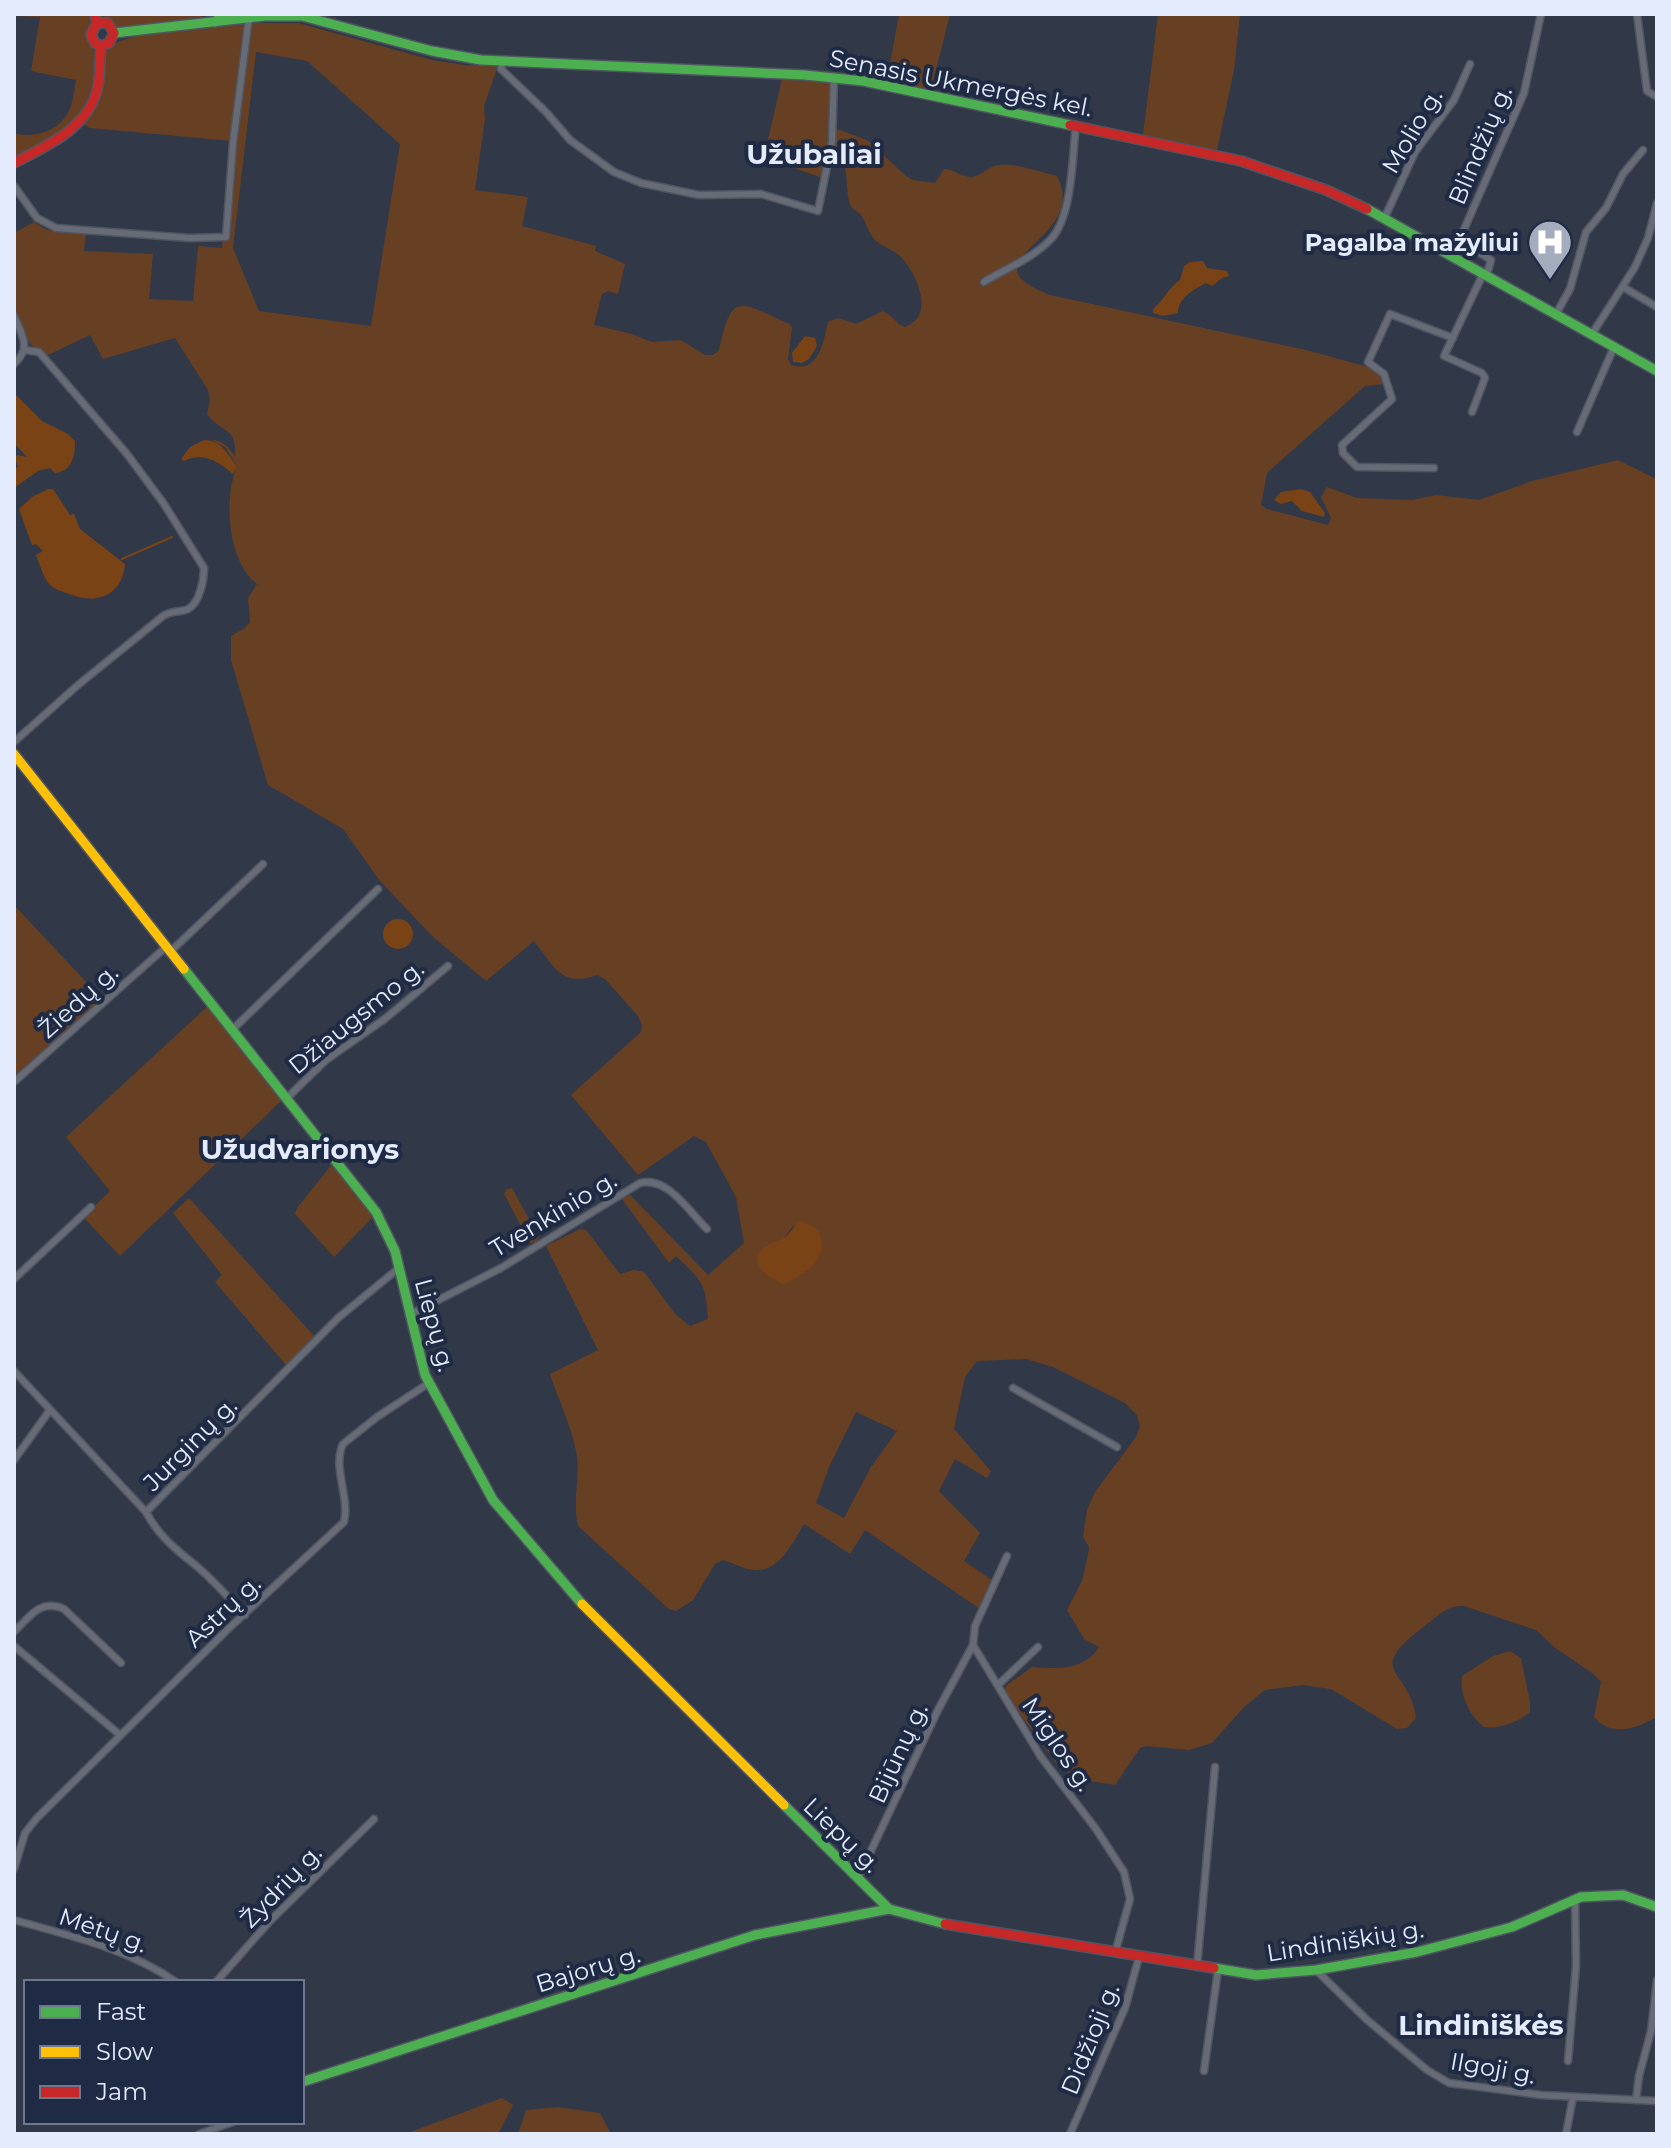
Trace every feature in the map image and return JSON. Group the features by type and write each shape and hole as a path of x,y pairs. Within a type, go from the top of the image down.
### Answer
{"street":[{"name":"Blindžių g.","path":"1486,273 1491,260 1464,243 1462,234 1524,93 1541,14"},
{"path":"1637,14 1647,91 1657,97"},
{"path":"14,186 37,218 56,228 190,238 226,237 242,16"},
{"name":"Senasis Ukmergės kel.","path":"114,33 219,18 302,16 451,56 502,62 834,77 891,86 1241,161 1306,182 1385,217 1657,371"},
{"path":"96,18 108,23 114,33 112,41 101,46 91,38 96,18"},
{"path":"14,163 64,135 85,116 96,93 101,46"},
{"path":"502,62 501,69 570,140 614,172 634,181 699,195 761,194 818,211 832,142 834,77"},
{"name":"Molio g.","path":"1385,217 1415,152 1454,100 1470,64"},
{"path":"984,282 1032,255 1059,228 1065,207 1076,125"},
{"path":"1556,314 1570,289 1586,232 1606,208 1623,174 1643,150"},
{"path":"1592,334 1642,252 1657,203"},
{"path":"1472,412 1485,378 1482,373 1444,356 1486,273"},
{"path":"1623,287 1657,307"},
{"path":"1434,468 1357,467 1343,453 1342,445 1392,399 1384,374 1368,362 1390,314 1453,338"},
{"path":"14,316 25,350 14,364"},
{"path":"1577,432 1614,347"},
{"path":"14,742 169,611 186,611 191,607 204,577 204,568 127,454 39,352 25,350"},
{"name":"Liepų g.","path":"14,754 376,1212 386,1230 399,1268 429,1383 493,1500 583,1606 889,1909"},
{"name":"Žiedų g.","path":"14,1082 263,864"},
{"path":"233,1029 378,889"},
{"name":"Džiaugsmo g.","path":"288,1097 326,1060 386,1018 448,966"},
{"name":"Tvenkinio g.","path":"409,1315 502,1267 640,1183 649,1181 663,1185 707,1229"},
{"path":"14,1279 91,1207"},
{"name":"Jurginų g.","path":"14,1371 146,1512 327,1329 399,1268"},
{"name":"Astrų g.","path":"14,1869 25,1833 120,1735 344,1522 346,1501 339,1460 343,1444 429,1383"},
{"path":"1013,1388 1117,1447"},
{"path":"14,1460 50,1410"},
{"path":"146,1512 178,1552 245,1615"},
{"path":"973,1645 975,1626 1007,1556"},
{"path":"14,1632 39,1608 55,1605 64,1609 121,1663"},
{"name":"Bijūnų g.","path":"858,1878 938,1710 973,1645"},
{"name":"Miglos g.","path":"973,1645 1041,1757 1096,1829 1124,1872 1130,1899 1115,1953"},
{"path":"14,1646 120,1735"},
{"path":"998,1685 1038,1647"},
{"path":"1197,1967 1215,1767"},
{"name":"Žydrių g.","path":"218,1980 270,1921 374,1819"},
{"name":"Lindiniškių g.","path":"889,1909 928,1921 1256,1975 1316,1970 1417,1952 1495,1932 1575,1899 1608,1893 1635,1898 1656,1907"},
{"path":"1568,2061 1576,1966 1575,1899"},
{"name":"Bajorų g.","path":"304,2081 755,1935 889,1909"},
{"name":"Mėtų g.","path":"14,1920 121,1952 154,1967 173,1980"},
{"name":"Didžioji g.","path":"1070,2134 1125,2008 1139,1957"},
{"path":"1204,2071 1218,1970"},
{"name":"Ilgoji g.","path":"1316,1970 1366,2019 1441,2080 1461,2086 1573,2097 1657,2101"},
{"path":"1636,2100 1651,2031 1657,1980"},
{"path":"1566,2134 1573,2097"},
{"path":"199,2134 227,2124"}],"shaded area":[{"path":"14,14 91,14 88,33 95,57 89,95 82,109 61,131 14,158 14,133 38,134 59,124 70,107 76,80 31,71 40,17"},
{"path":"99,14 217,14 125,30"},
{"path":"899,14 950,14 931,90 887,81"},
{"path":"1158,14 1240,14 1234,70 1217,150 1143,135"},
{"path":"255,23 298,23 432,60 498,66 484,106 475,190 528,197 522,226 596,246 595,251 625,264 618,294 608,291 602,294 594,325 652,342 681,340 705,355 713,355 719,350 733,310 740,306 748,307 792,327 788,359 791,365 800,367 814,361 828,322 838,318 856,324 883,311 905,327 914,322 921,305 918,285 902,258 876,241 860,214 851,206 844,163 827,155 822,178 764,157 782,79 837,82 837,129 867,140 913,180 935,183 944,169 973,177 995,166 1006,165 1057,176 1063,198 1057,217 1021,259 1017,270 1025,282 1050,295 1306,350 1368,367 1382,374 1383,384 1365,386 1267,473 1261,505 1267,509 1328,525 1331,518 1321,497 1327,487 1357,498 1412,500 1436,495 1479,500 1532,481 1618,460 1657,477 1657,1717 1625,1729 1601,1723 1594,1717 1601,1682 1595,1675 1554,1647 1536,1630 1458,1606 1439,1614 1396,1653 1394,1671 1412,1701 1416,1718 1407,1728 1397,1729 1331,1689 1303,1685 1265,1690 1244,1707 1212,1743 1189,1750 1140,1748 1115,1785 1090,1781 1061,1770 1004,1692 1007,1685 1032,1667 1069,1667 1086,1661 1099,1647 1084,1639 1067,1610 1082,1581 1088,1555 1089,1547 1083,1537 1087,1510 1095,1492 1136,1437 1140,1426 1137,1415 1125,1403 1053,1367 1026,1359 977,1361 965,1377 954,1429 991,1471 987,1478 955,1459 939,1491 980,1533 964,1561 993,1581 980,1609 865,1530 850,1554 804,1524 784,1555 771,1567 754,1570 723,1560 715,1564 693,1600 676,1611 669,1609 578,1526 576,1451 550,1374 598,1350 546,1246 580,1229 586,1230 620,1274 634,1270 644,1272 676,1315 690,1326 708,1319 701,1283 676,1256 669,1263 622,1199 630,1195 708,1275 744,1243 736,1197 706,1142 694,1136 638,1175 571,1095 641,1032 638,1016 605,979 597,975 575,979 567,977 553,966 534,941 486,981 432,936 380,881 343,829 268,785 231,660 231,636 250,622 248,598 257,584 240,561 231,529 230,495 237,466 225,447 211,440 228,447 235,456 235,446 231,434 207,414 210,400 208,390 175,338 103,359 90,335 46,356 30,344 14,309 14,233 34,222 47,230 86,234 84,251 153,254 149,299 193,301 198,246 222,248 232,141 90,128 83,124 100,63 109,48 119,42 155,33","holes":["256,52 307,61 400,144 371,326 259,311 233,248","794,1225 777,1282 765,1247 784,1238","856,1412 897,1431 871,1467 844,1518 816,1503 829,1467"]},
{"path":"1203,261 1207,268 1227,271 1229,276 1212,286 1206,283 1191,292 1183,299 1178,313 1163,316 1153,313 1153,309 1180,280 1184,266"},
{"path":"805,336 815,338 817,346 809,359 802,363 793,362 792,353"},
{"path":"14,393 42,421 75,441 69,466 55,473 50,468 38,471 14,488 14,469 18,467 15,459 17,455 27,457 14,443"},
{"path":"204,440 224,448 237,466 233,474 210,459 181,459 190,447"},
{"path":"53,489 70,515 74,514 80,529 125,564 120,583 108,594 82,598 57,589 47,581 36,555 43,551 36,544 32,545 19,509 32,497"},
{"path":"1301,489 1310,492 1325,513 1324,517 1302,511 1292,501 1281,504 1274,500 1281,492"},
{"path":"14,905 102,999 14,1077"},
{"path":"398,919 409,923 413,934 409,945 398,949 387,945 383,934 387,923"},
{"path":"209,1005 283,1099 120,1256 83,1217 110,1191 66,1137"},
{"path":"333,1163 373,1217 334,1257 295,1214"},
{"path":"512,1188 539,1237 536,1242 530,1243 504,1194"},
{"path":"189,1198 315,1337 287,1366 215,1282 222,1275 173,1213"},
{"path":"799,1222 815,1228 821,1237 822,1249 809,1268 783,1284 765,1273 758,1263 758,1257 760,1251 787,1235"},
{"path":"1510,1651 1521,1658 1530,1712 1508,1724 1484,1727 1467,1704 1462,1690 1462,1676 1493,1656"},
{"path":"502,2098 513,2105 498,2134 405,2134"},
{"path":"558,2107 600,2113 611,2134 518,2134 526,2110"}],"waterway":[{"path":"122,559 172,537"}],"traffic: fast":[{"path":"215,22 222,14"},
{"path":"246,14 249,17"},
{"path":"114,33 265,16 302,16 432,51 481,60 805,75 863,81 1070,125"},
{"path":"1367,209 1657,371"},
{"path":"184,969 376,1212 395,1251 425,1375 493,1500 582,1604"},
{"path":"784,1805 889,1909"},
{"path":"1214,1968 1256,1975 1316,1970 1417,1952 1512,1927 1581,1897 1623,1895 1657,1907"},
{"path":"304,2081 755,1935 889,1909 945,1924"}],"traffic: slow":[{"path":"14,754 184,969"},
{"path":"582,1604 784,1805"}],"traffic: jam":[{"path":"95,14 97,23 91,35 95,43 101,46 109,43 114,33"},
{"path":"97,23 108,23 114,33"},
{"path":"14,163 64,135 84,115 97,90 101,46"},
{"path":"1070,125 1241,161 1326,190 1367,209"},
{"path":"945,1924 1214,1968"}],"place":[{"name":"Pagalba mažyliui","path":"1550,281"}],"district":[{"name":"Užubaliai","path":"814,154"},
{"name":"Užudvarionys","path":"300,1149"},
{"name":"Lindiniškės","path":"1481,2025"}]}
